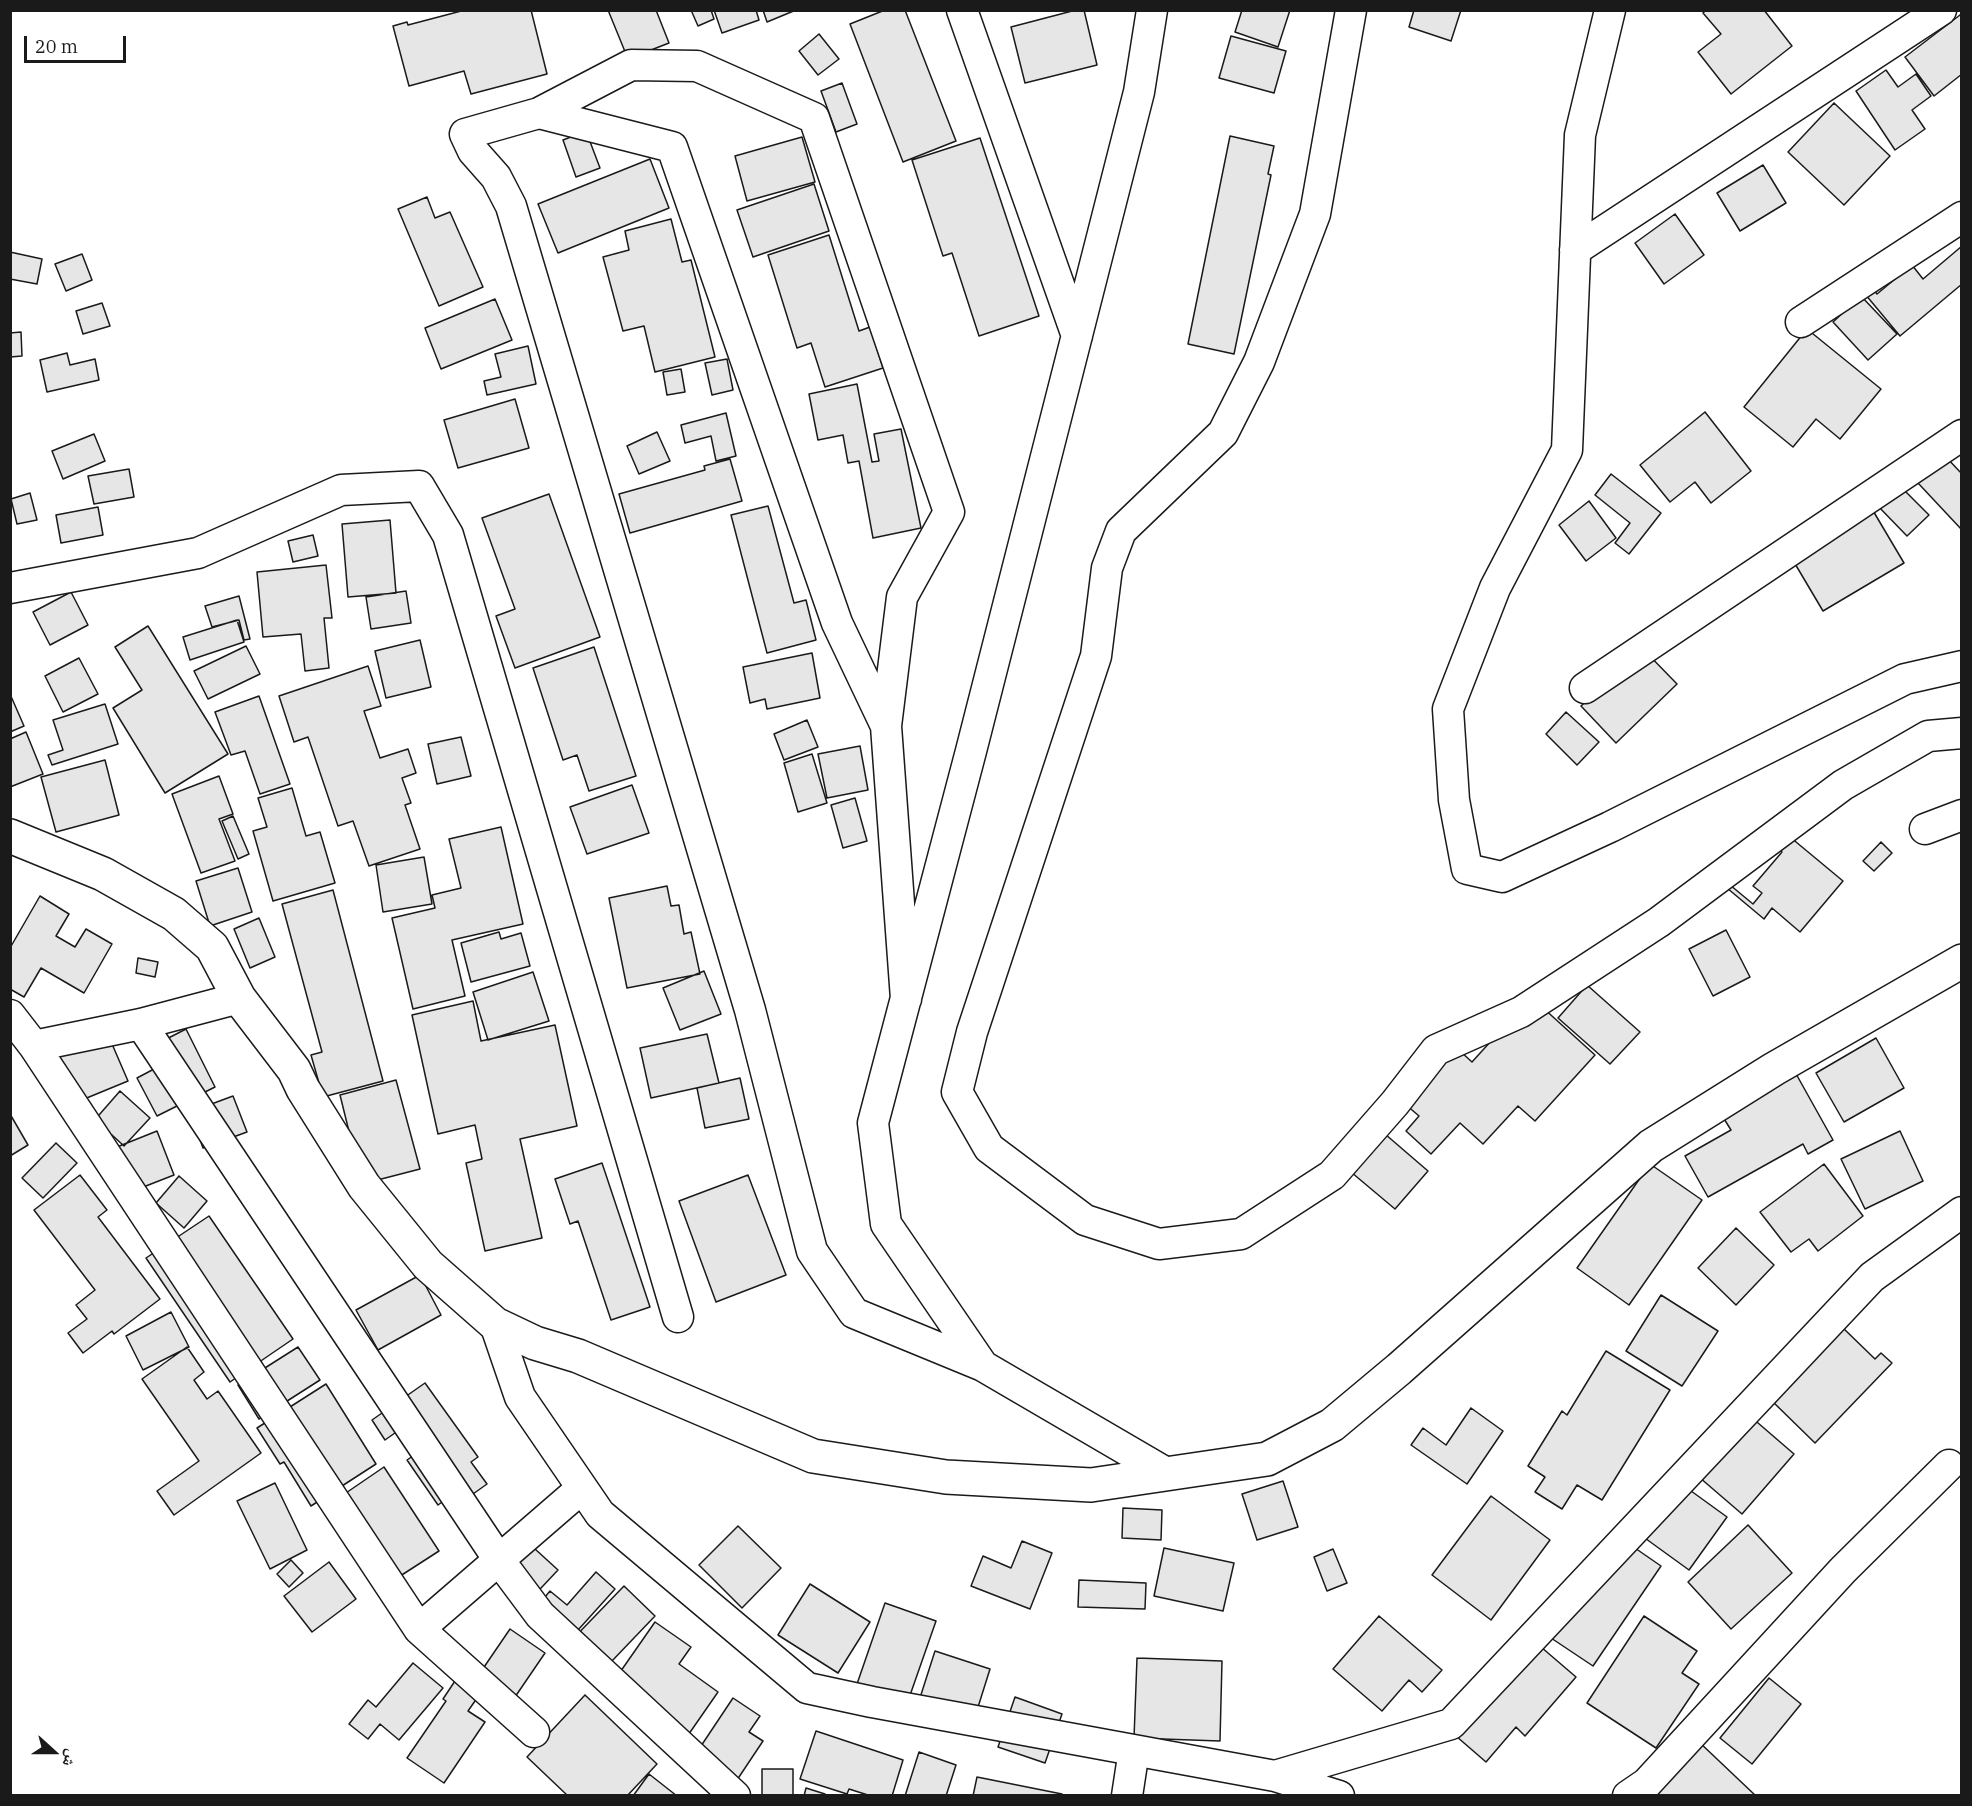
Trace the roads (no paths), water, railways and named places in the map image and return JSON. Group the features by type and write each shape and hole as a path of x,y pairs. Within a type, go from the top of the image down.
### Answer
{"street":[{"path":"962,10 1077,336"},
{"path":"982,1366 886,1224 873,1123 972,751 1077,336 1138,92 1152,10"},
{"path":"1351,10 1315,214 1259,363 1223,433 1122,531 1107,568 1096,656 972,1032 957,1092 989,1148 1084,1220 1159,1244 1241,1234 1332,1176 1395,1103 1436,1050 1521,1012 1659,922 1844,785 1928,736 1962,734"},
{"path":"1633,10 1608,20 1580,135 1567,450 1494,588 1448,709 1454,800 1467,869 1502,877 1610,827 1905,679 1962,666"},
{"path":"1575,250 1941,10"},
{"path":"906,999 886,726 902,597 949,512 814,118 697,66 631,65 539,113 465,134 473,151 496,177 511,206 750,1010 812,1251 854,1313 982,1366 1168,1474"},
{"path":"539,113 672,147 837,623 886,726"},
{"path":"1801,322 1962,217"},
{"path":"1585,688 1962,435"},
{"path":"10,588 198,553 341,490 419,486 448,534 678,1317"},
{"path":"1925,829 1962,815"},
{"path":"10,836 103,874 174,914 212,947 239,998 294,1070 303,1089 364,1186 428,1265 495,1324 535,1343 578,1356 813,1456 946,1477 1090,1485 1267,1459 1332,1425 1407,1362 1651,1146 1774,1069 1962,961"},
{"path":"34,1046 141,1024 239,998"},
{"path":"10,1015 34,1046 419,1629 534,1732"},
{"path":"141,1024 499,1560 540,1615 735,1796"},
{"path":"1275,1776 1451,1724 1872,1277 1962,1212"},
{"path":"495,1324 520,1398 600,1514 807,1688 1275,1776 1339,1796"},
{"path":"1628,1796 1647,1783 1843,1570 1949,1465"},
{"path":"419,1629 582,1488"},
{"path":"1127,1796 1134,1750"}]}
